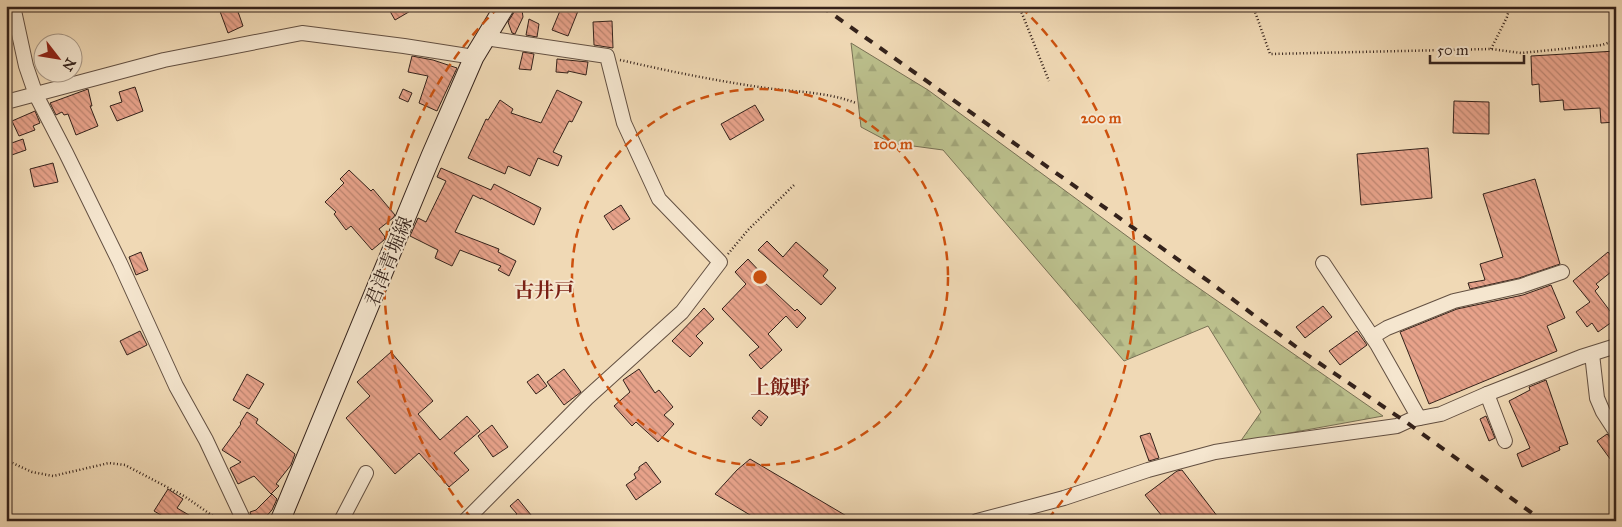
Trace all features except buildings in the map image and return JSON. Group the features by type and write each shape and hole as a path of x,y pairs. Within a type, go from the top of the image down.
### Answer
{"main road":[{"name":"君津青堀線","path":"280,521 474,57 505,6"}],"street":[{"path":"13,6 26,66 36,95 120,263 176,386 206,440 244,521"},
{"path":"6,102 164,60 302,33 474,57"},
{"path":"465,521 587,398 682,312 720,262 659,198 624,123 607,56 485,38"},
{"path":"1323,263 1372,337 1419,418"},
{"path":"1372,337 1387,328 1454,301 1521,286 1562,272"},
{"path":"976,521 1064,498 1148,470 1215,452 1259,444 1397,426 1419,418 1441,414 1487,394 1616,346"},
{"path":"1592,354 1597,398 1603,412 1616,432"},
{"path":"1487,394 1506,441"},
{"path":"341,521 366,474"}],"path":[{"path":"1018,6 1049,81"},
{"path":"1253,6 1270,54 1491,49 1522,53 1602,44 1616,40"},
{"path":"1491,49 1507,17 1510,6"},
{"path":"607,56 683,74 766,88 840,97 856,103"},
{"path":"720,262 748,230 794,184"},
{"path":"6,460 32,472 53,476 109,463 125,465 184,496 220,521"}],"green space":[{"path":"851,43 928,90 1180,275 1383,416 1240,442 1261,412 1208,326 1124,361 943,150 891,143 861,127"}],"railway":[{"path":"821,6 1211,283 1303,352 1406,422 1543,521"}],"district":[{"name":"古井戸","path":"544,290"},
{"name":"上飯野","path":"780,387"}]}
